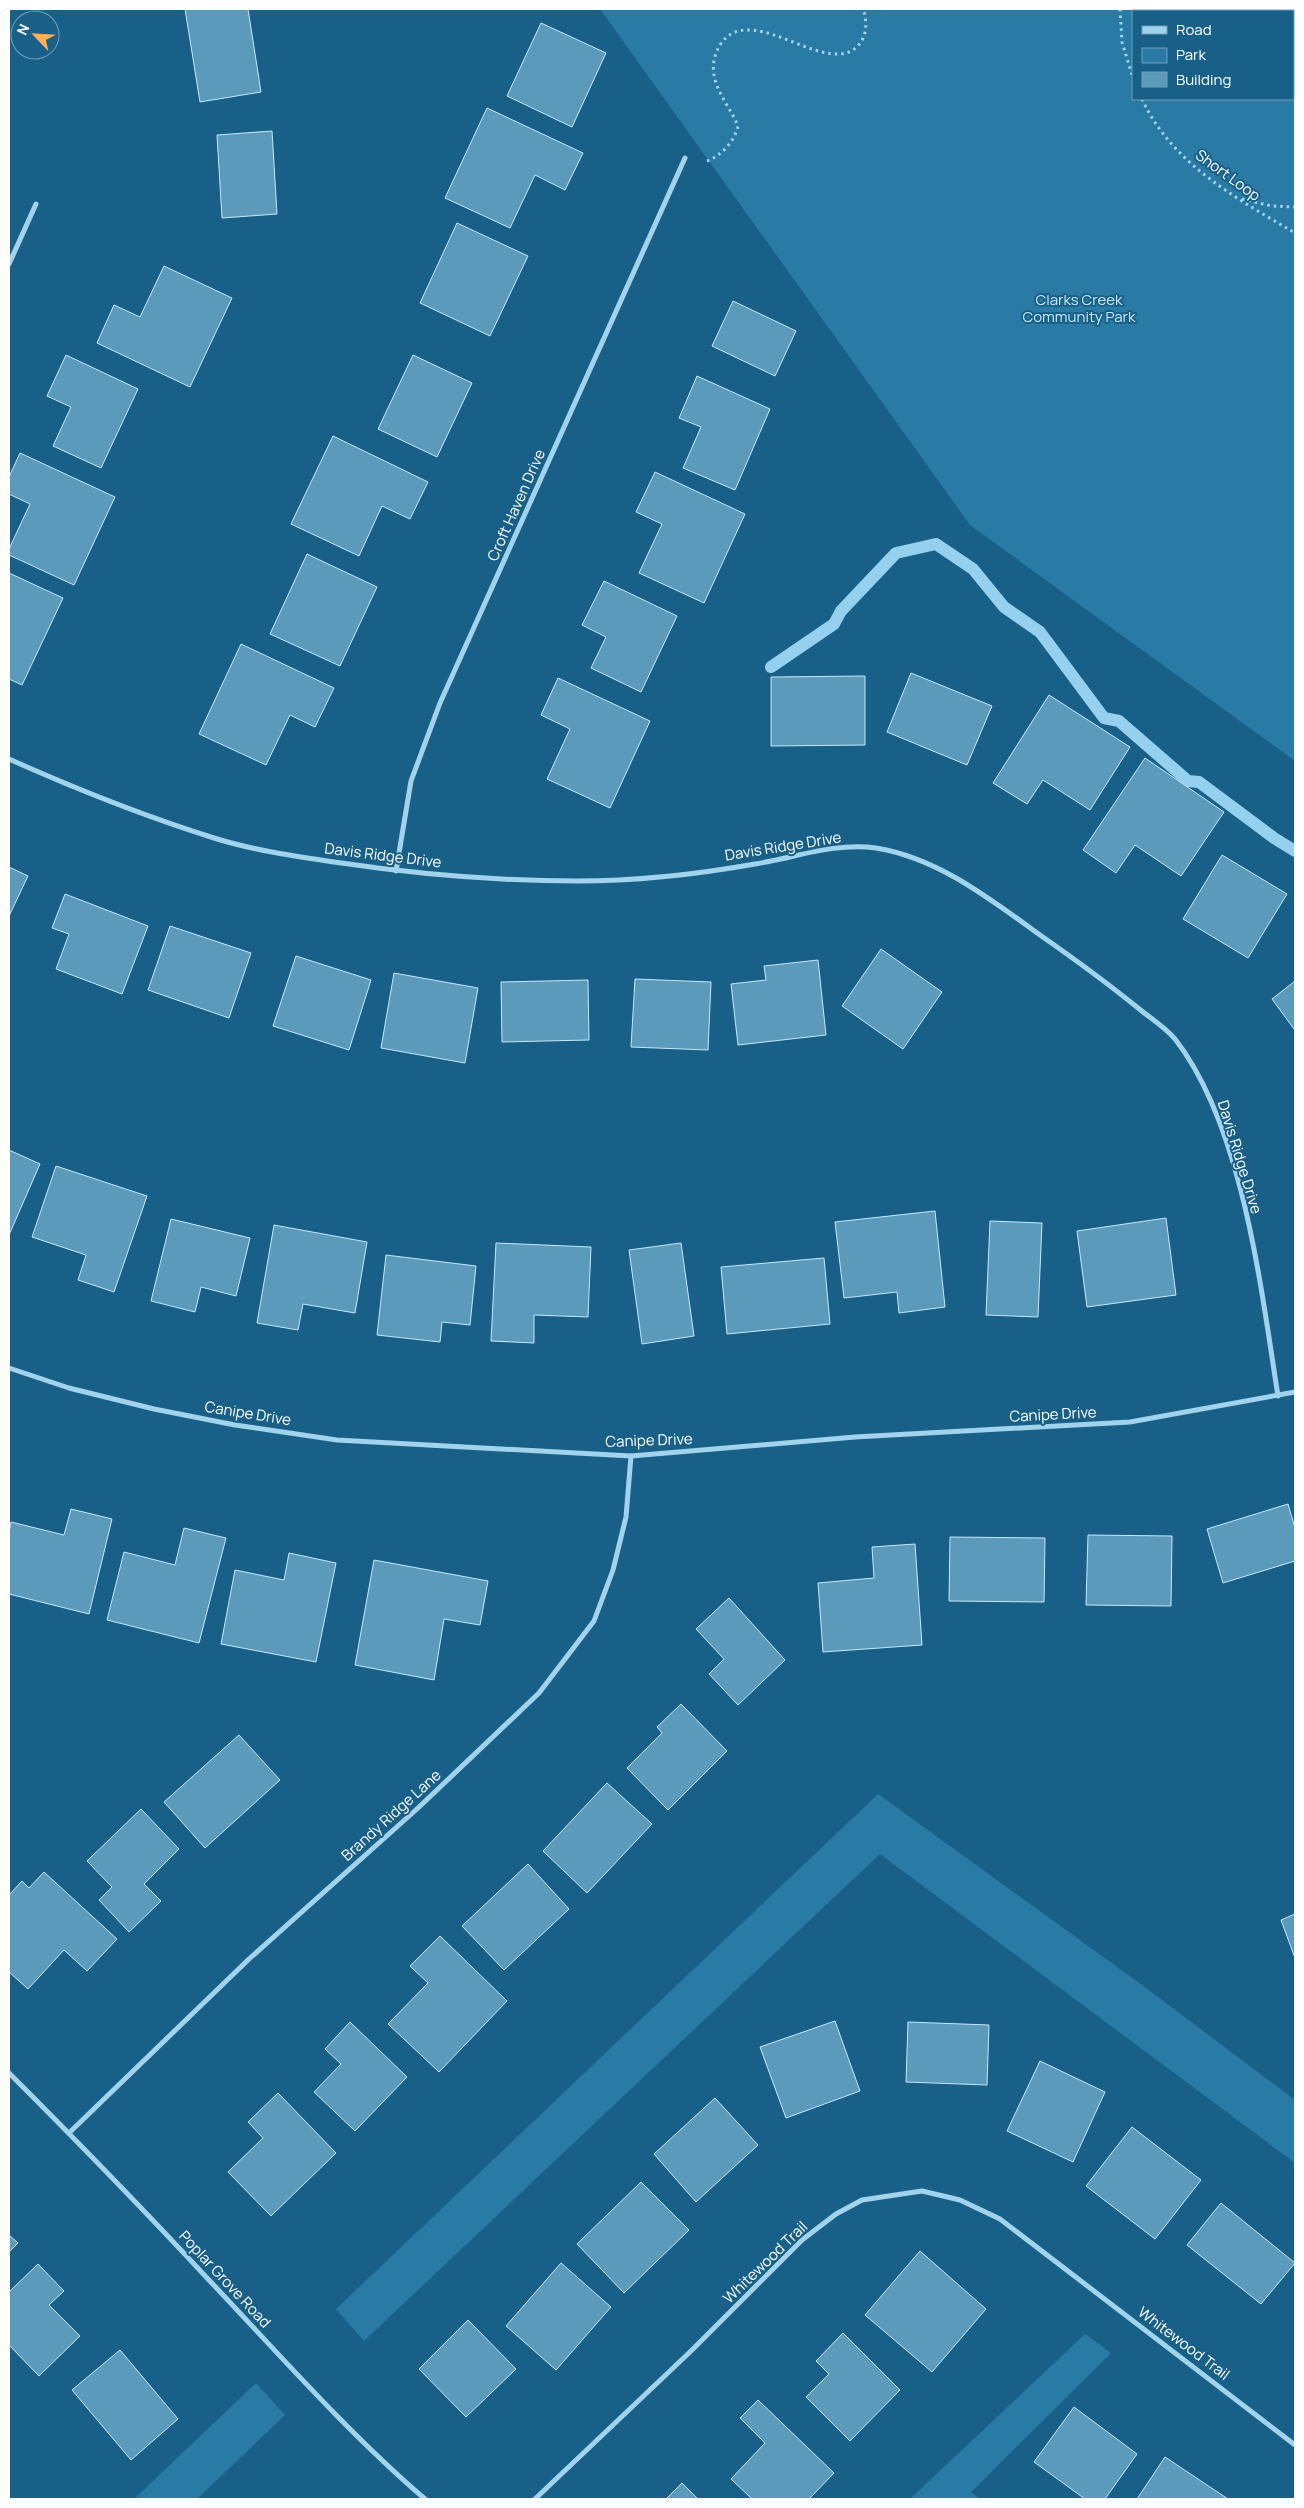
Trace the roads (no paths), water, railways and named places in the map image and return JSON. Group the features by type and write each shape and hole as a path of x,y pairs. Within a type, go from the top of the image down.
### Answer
{"street":[{"name":"Croft Haven Drive","path":"396,871 411,781 440,703 685,158"},
{"path":"9,264 36,204"},
{"name":"Davis Ridge Drive","path":"9,759 82,792 217,839 288,855 396,871 485,879 582,881 671,875 753,865 829,850 872,848 905,855 937,868 982,892 1105,981 1172,1035 1191,1062 1216,1113 1241,1191 1264,1308 1278,1396"},
{"name":"Canipe Drive","path":"9,1368 69,1388 154,1409 235,1425 319,1437 631,1456 856,1437 1130,1422 1295,1392"},
{"name":"Brandy Ridge Lane","path":"69,2133 249,1960 418,1808 539,1693 594,1621 613,1570 626,1517 631,1456"},
{"name":"Poplar Grove Road","path":"9,2073 69,2133 313,2391 388,2467 425,2499"},
{"name":"Whitewood Trail","path":"535,2499 692,2350 802,2240 836,2214 862,2200 922,2191 960,2200 1000,2219 1295,2446"}],"waterway":[{"path":"771,667 834,624 841,611 896,553 936,544 973,569 1004,607 1040,632 1104,718 1119,721 1188,781 1199,782 1274,838 1295,851"}],"park label":[{"name":"Clarks Creek Community Park","path":"1079,308"}]}
